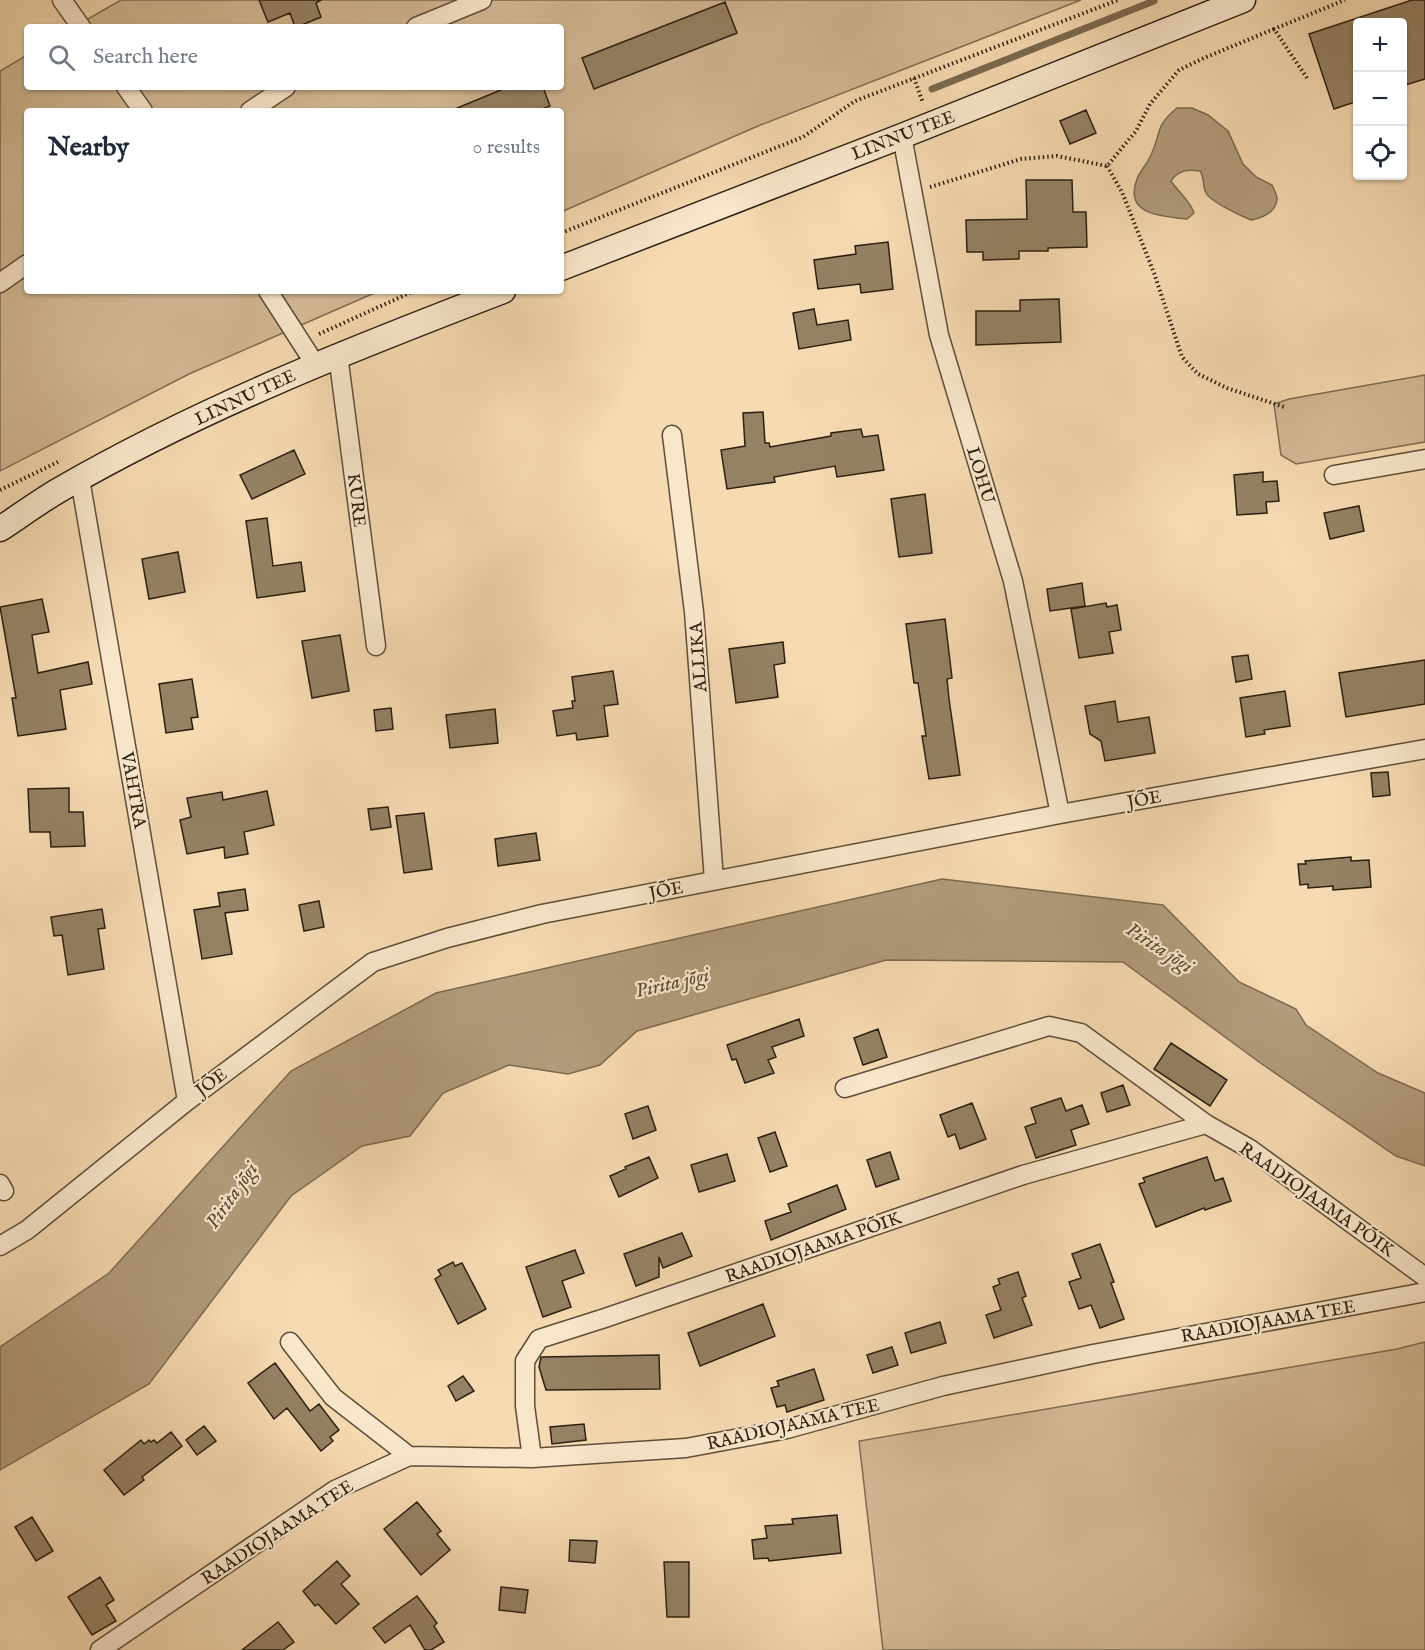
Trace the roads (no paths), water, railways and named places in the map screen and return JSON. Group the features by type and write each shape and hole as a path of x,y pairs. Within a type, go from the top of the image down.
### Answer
{"street":[{"path":"62,0 79,24"},
{"path":"423,24 482,0"},
{"name":"LINNU TEE","path":"564,267 902,136 1243,0"},
{"path":"128,90 141,108"},
{"path":"254,108 282,90"},
{"name":"LOHU","path":"902,136 939,334 1013,581 1060,814"},
{"path":"0,283 24,266"},
{"path":"270,294 315,364"},
{"name":"LINNU TEE","path":"0,529 60,489 168,432 315,364 495,294"},
{"name":"KURE","path":"338,355 376,646"},
{"name":"ALLIKA","path":"672,435 694,612 714,880"},
{"path":"1334,475 1425,459"},
{"name":"VAHTRA","path":"80,478 187,1101"},
{"name":"JÕE","path":"0,1246 27,1230 187,1101 373,962 447,938 542,914 1060,814 1425,749"},
{"name":"RAADIOJAAMA PÕIK","path":"845,1088 1049,1026 1081,1033 1206,1124 1250,1149 1425,1276"},
{"name":"RAADIOJAAMA PÕIK","path":"532,1458 525,1406 525,1361 539,1339 1023,1175 1206,1124"},
{"name":"RAADIOJAAMA TEE","path":"100,1650 335,1490 409,1456 532,1458 697,1446 787,1429 943,1386 1082,1356 1425,1292"},
{"path":"290,1342 333,1397 409,1456"}],"water":[{"path":"1177,108 1192,108 1208,115 1228,131 1243,164 1256,177 1272,185 1277,199 1271,211 1251,220 1234,212 1209,197 1200,171 1191,170 1180,172 1171,181 1192,208 1194,213 1187,219 1157,215 1140,207 1134,191 1137,179 1151,155 1162,125"},
{"name":"Pirita jõgi","path":"942,879 1163,905 1239,982 1296,1009 1306,1025 1378,1073 1425,1093 1425,1166 1396,1156 1259,1062 1123,962 886,960 637,1031 600,1065 568,1074 509,1065 443,1093 410,1136 362,1146 291,1196 149,1384 0,1470 0,1347 109,1273 291,1071 436,993"}],"waterway":[{"path":"932,89 1154,1"}]}
